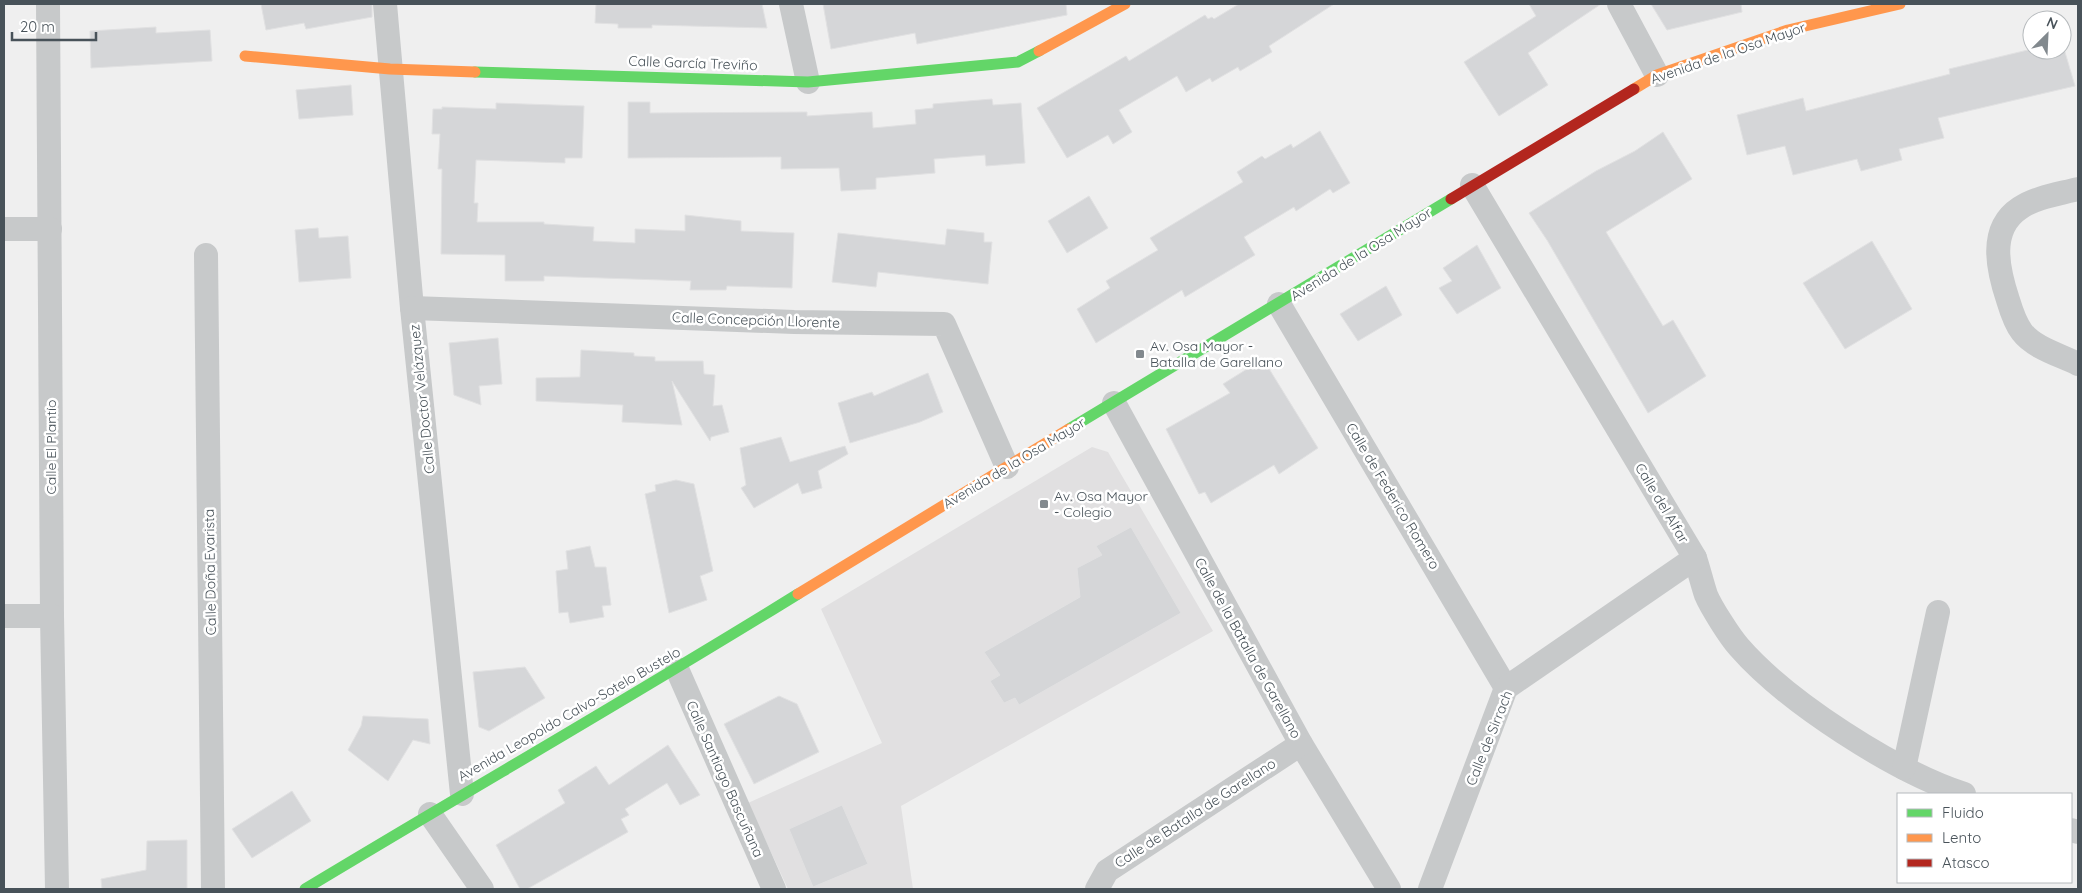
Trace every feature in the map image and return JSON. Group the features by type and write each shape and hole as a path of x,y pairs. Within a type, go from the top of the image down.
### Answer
{"main road":[{"name":"Calle García Treviño","path":"245,56 390,69 808,82 1018,62 1125,4"},
{"name":"Avenida de la Osa Mayor","path":"848,563 1657,75 1788,30 1900,4"},
{"name":"Avenida Leopoldo Calvo-Sotelo Bustelo","path":"305,889 462,794 677,669 848,563"}],"street":[{"name":"Calle El Plantío","path":"48,4 52,616 57,889"},
{"name":"Calle Doctor Velázquez","path":"385,4 412,308 462,794"},
{"path":"790,4 808,82"},
{"path":"1619,4 1657,75"},
{"name":"Calle del Alfar","path":"1472,185 1695,558 1707,597 1738,646 1780,687 1845,733 1904,768 1961,793"},
{"path":"2078,189 2045,198 2020,208 2008,220 1999,240 1998,258 2000,277 2022,332 2034,343 2078,364"},
{"path":"4,229 50,229"},
{"name":"Calle Doña Evarista","path":"206,254 213,889"},
{"name":"Calle de Federico Romero","path":"1279,304 1506,688"},
{"name":"Calle Concepción Llorente","path":"412,308 784,322 944,324 1007,467"},
{"name":"Calle de la Batalla de Garellano","path":"1114,403 1301,744 1389,889"},
{"name":"Calle de Sirrach","path":"1430,889 1506,688 1695,558"},
{"path":"1904,768 1938,612"},
{"path":"4,616 52,616"},
{"name":"Calle Santiago Bascuñana","path":"677,669 774,889"},
{"name":"Calle de Batalla de Garellano","path":"1097,889 1107,871 1301,744"},
{"path":"430,814 482,889"}],"shaded area":[{"path":"1092,447 1108,452 1213,631 901,806 913,889 788,889 748,803 882,743 821,609"}],"building":[{"path":"261,4 372,4 372,17 306,29 304,23 266,30"},
{"path":"596,4 762,4 767,28 652,25 652,28 618,28 618,24 595,23"},
{"path":"823,4 1066,4 1067,15 917,44 915,33 831,49"},
{"path":"1239,4 1334,4 1269,46 1272,52 1240,71 1238,67 1212,82 1210,78 1186,92 1177,76 1119,110 1132,132 1113,144 1108,135 1067,158 1037,108 1126,56 1129,61 1205,15 1208,19 1212,17 1214,19"},
{"path":"1529,4 1601,4 1528,53 1548,85 1499,116 1464,62 1536,16"},
{"path":"1651,4 1741,4 1742,12 1667,30"},
{"path":"156,27 156,33 210,30 212,61 91,68 90,31"},
{"path":"2022,51 2022,60 2067,60 2075,86 1938,118 1944,138 1899,149 1902,160 1861,171 1857,159 1793,175 1785,146 1747,155 1737,115 1803,98 1806,111 1950,74 1949,69"},
{"path":"351,85 353,115 299,119 296,90"},
{"path":"992,99 993,105 1021,103 1025,163 986,166 985,155 934,159 935,173 876,178 876,189 841,191 839,168 781,169 781,157 628,158 628,102 650,102 650,113 807,112 807,116 872,112 873,128 916,124 915,110 933,108 933,104"},
{"path":"496,103 584,106 582,158 565,158 565,163 476,160 474,203 478,203 477,222 544,222 544,224 594,227 593,241 635,243 635,229 685,231 685,215 741,221 741,231 794,233 792,288 727,286 726,290 690,290 691,281 544,276 544,281 505,281 505,255 441,254 442,169 438,169 440,134 432,134 433,109 442,109 442,107 496,109"},
{"path":"1320,131 1350,183 1333,193 1330,189 1296,211 1294,207 1244,237 1255,255 1185,297 1182,290 1096,343 1077,309 1110,288 1106,281 1158,250 1150,238 1243,182 1237,172 1262,156 1265,159 1291,144 1293,148"},
{"path":"1663,132 1692,179 1606,232 1663,326 1673,320 1706,376 1648,413 1547,240 1529,213 1596,171 1635,151"},
{"path":"1089,196 1108,228 1067,253 1048,221"},
{"path":"318,228 319,238 348,236 351,278 299,282 295,230"},
{"path":"947,229 984,233 984,242 992,242 988,284 878,272 876,287 832,282 838,233 945,245"},
{"path":"1872,241 1912,309 1845,349 1803,283"},
{"path":"1477,245 1501,288 1457,314 1439,288 1452,281 1443,268"},
{"path":"1386,286 1402,315 1358,341 1340,314"},
{"path":"498,338 502,384 479,386 481,405 454,395 449,343"},
{"path":"581,350 634,353 634,356 655,357 655,361 703,361 704,374 715,375 713,406 722,405 729,432 711,437 710,441 672,381 682,425 622,422 623,405 536,401 536,378 580,377"},
{"path":"1263,359 1318,448 1279,474 1274,465 1211,503 1205,492 1199,494 1166,429 1230,393 1223,384"},
{"path":"928,373 943,412 920,422 850,443 838,403 872,392 874,396"},
{"path":"781,437 790,462 845,446 848,454 818,471 822,488 802,494 798,483 754,508 741,488 746,485 740,448"},
{"path":"676,480 694,484 713,571 700,576 707,600 669,613 645,494 656,491 655,485"},
{"path":"1131,527 1181,613 1019,705 1015,698 1004,703 990,681 1000,675 984,652 1080,597 1077,568 1102,555 1096,546"},
{"path":"590,546 595,567 606,567 611,605 602,606 604,617 570,623 568,612 559,613 556,571 568,569 566,551"},
{"path":"525,667 545,698 489,731 479,727 473,672"},
{"path":"779,696 797,704 819,752 754,784 724,724"},
{"path":"363,716 428,719 430,744 413,740 388,781 348,750 361,726"},
{"path":"668,745 700,795 680,805 667,783 625,809 629,815 621,819 628,832 527,889 520,889 496,845 565,803 558,790 596,766 609,785"},
{"path":"292,791 311,821 252,858 232,829"},
{"path":"842,805 868,864 813,887 789,829"},
{"path":"187,840 187,889 102,889 101,879 146,870 147,841"}],"traffic: fast":[{"path":"475,72 808,82 1018,62 1039,51"},
{"path":"1069,429 1451,199"},
{"path":"305,889 798,594"}],"traffic: slow":[{"path":"1039,51 1125,4"},
{"path":"1634,89 1657,75 1788,30 1900,4"},
{"path":"245,56 390,69 475,72"},
{"path":"798,594 1069,429"}],"traffic: jam":[{"path":"1451,199 1634,89"}],"place":[{"name":"Av. Osa Mayor - Batalla de Garellano","path":"1140,354"},
{"name":"Av. Osa Mayor - Colegio","path":"1044,504"}]}
